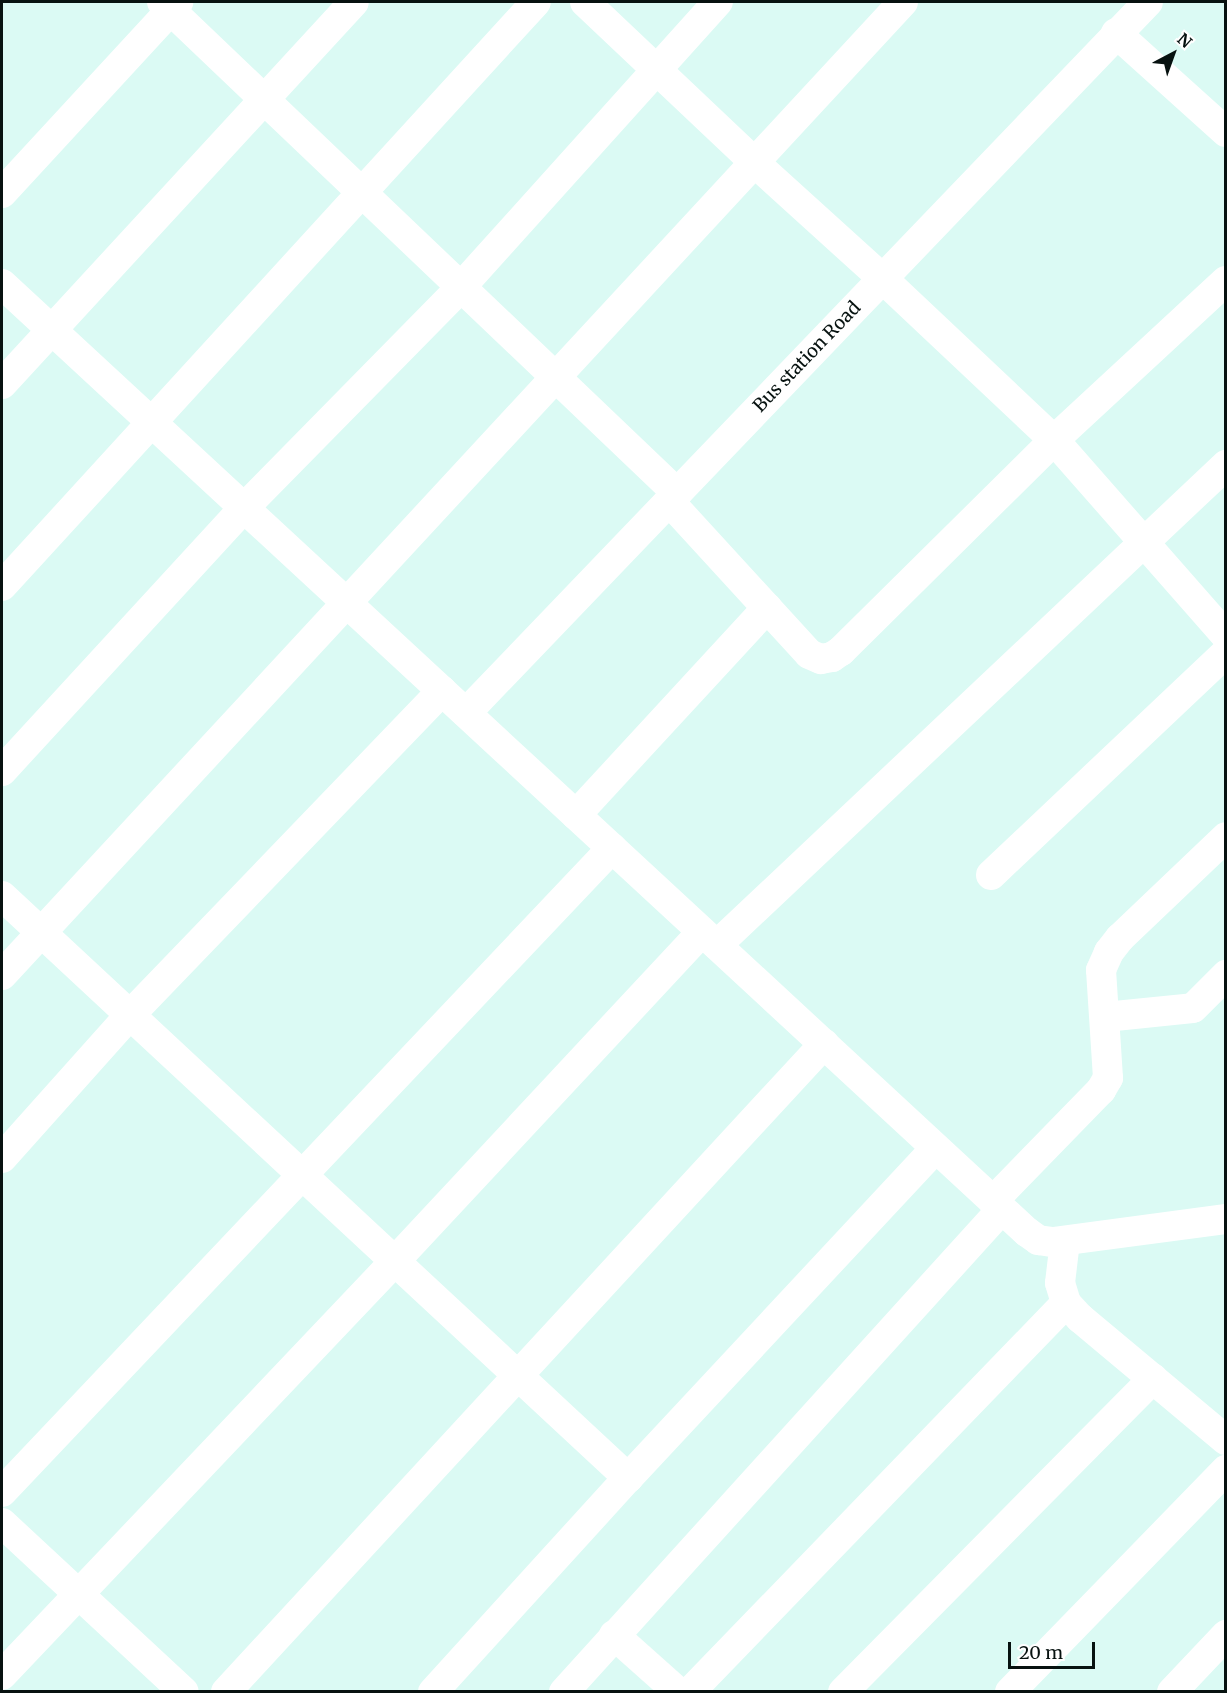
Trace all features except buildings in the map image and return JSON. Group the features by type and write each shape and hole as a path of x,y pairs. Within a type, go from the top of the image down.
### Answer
{"street":[{"path":"2,384 354,2"},
{"path":"2,586 536,2"},
{"path":"585,2 1054,440 1226,636"},
{"path":"2,771 244,508 461,287 718,2"},
{"path":"2,975 903,2"},
{"path":"2,193 170,4 265,100 555,376 673,497 809,654 821,659 832,657 842,651 1054,440 1226,281"},
{"name":"Bus station Road","path":"466,713 1116,33 1137,5"},
{"path":"1116,33 1226,132"},
{"path":"2,284 997,1205 1038,1240 1065,1240 1226,1219"},
{"path":"2,1675 395,1261 709,938 1226,465"},
{"path":"576,815 767,608"},
{"path":"990,875 1226,653"},
{"path":"2,1158 130,1016 442,691"},
{"path":"564,1692 1101,1090 1108,1078 1109,1065 1101,970 1109,952 1119,938 1226,837"},
{"path":"2,1492 612,848"},
{"path":"2,896 628,1478"},
{"path":"1106,1017 1193,1008 1226,975"},
{"path":"226,1692 824,1044"},
{"path":"433,1692 628,1478 936,1148"},
{"path":"1065,1240 1060,1283 1066,1303 1080,1318 1226,1440"},
{"path":"690,1692 1066,1303"},
{"path":"843,1692 1153,1379"},
{"path":"1010,1692 1226,1470"},
{"path":"2,1523 184,1692"},
{"path":"614,1635 678,1692"},
{"path":"1172,1692 1226,1635"}]}
